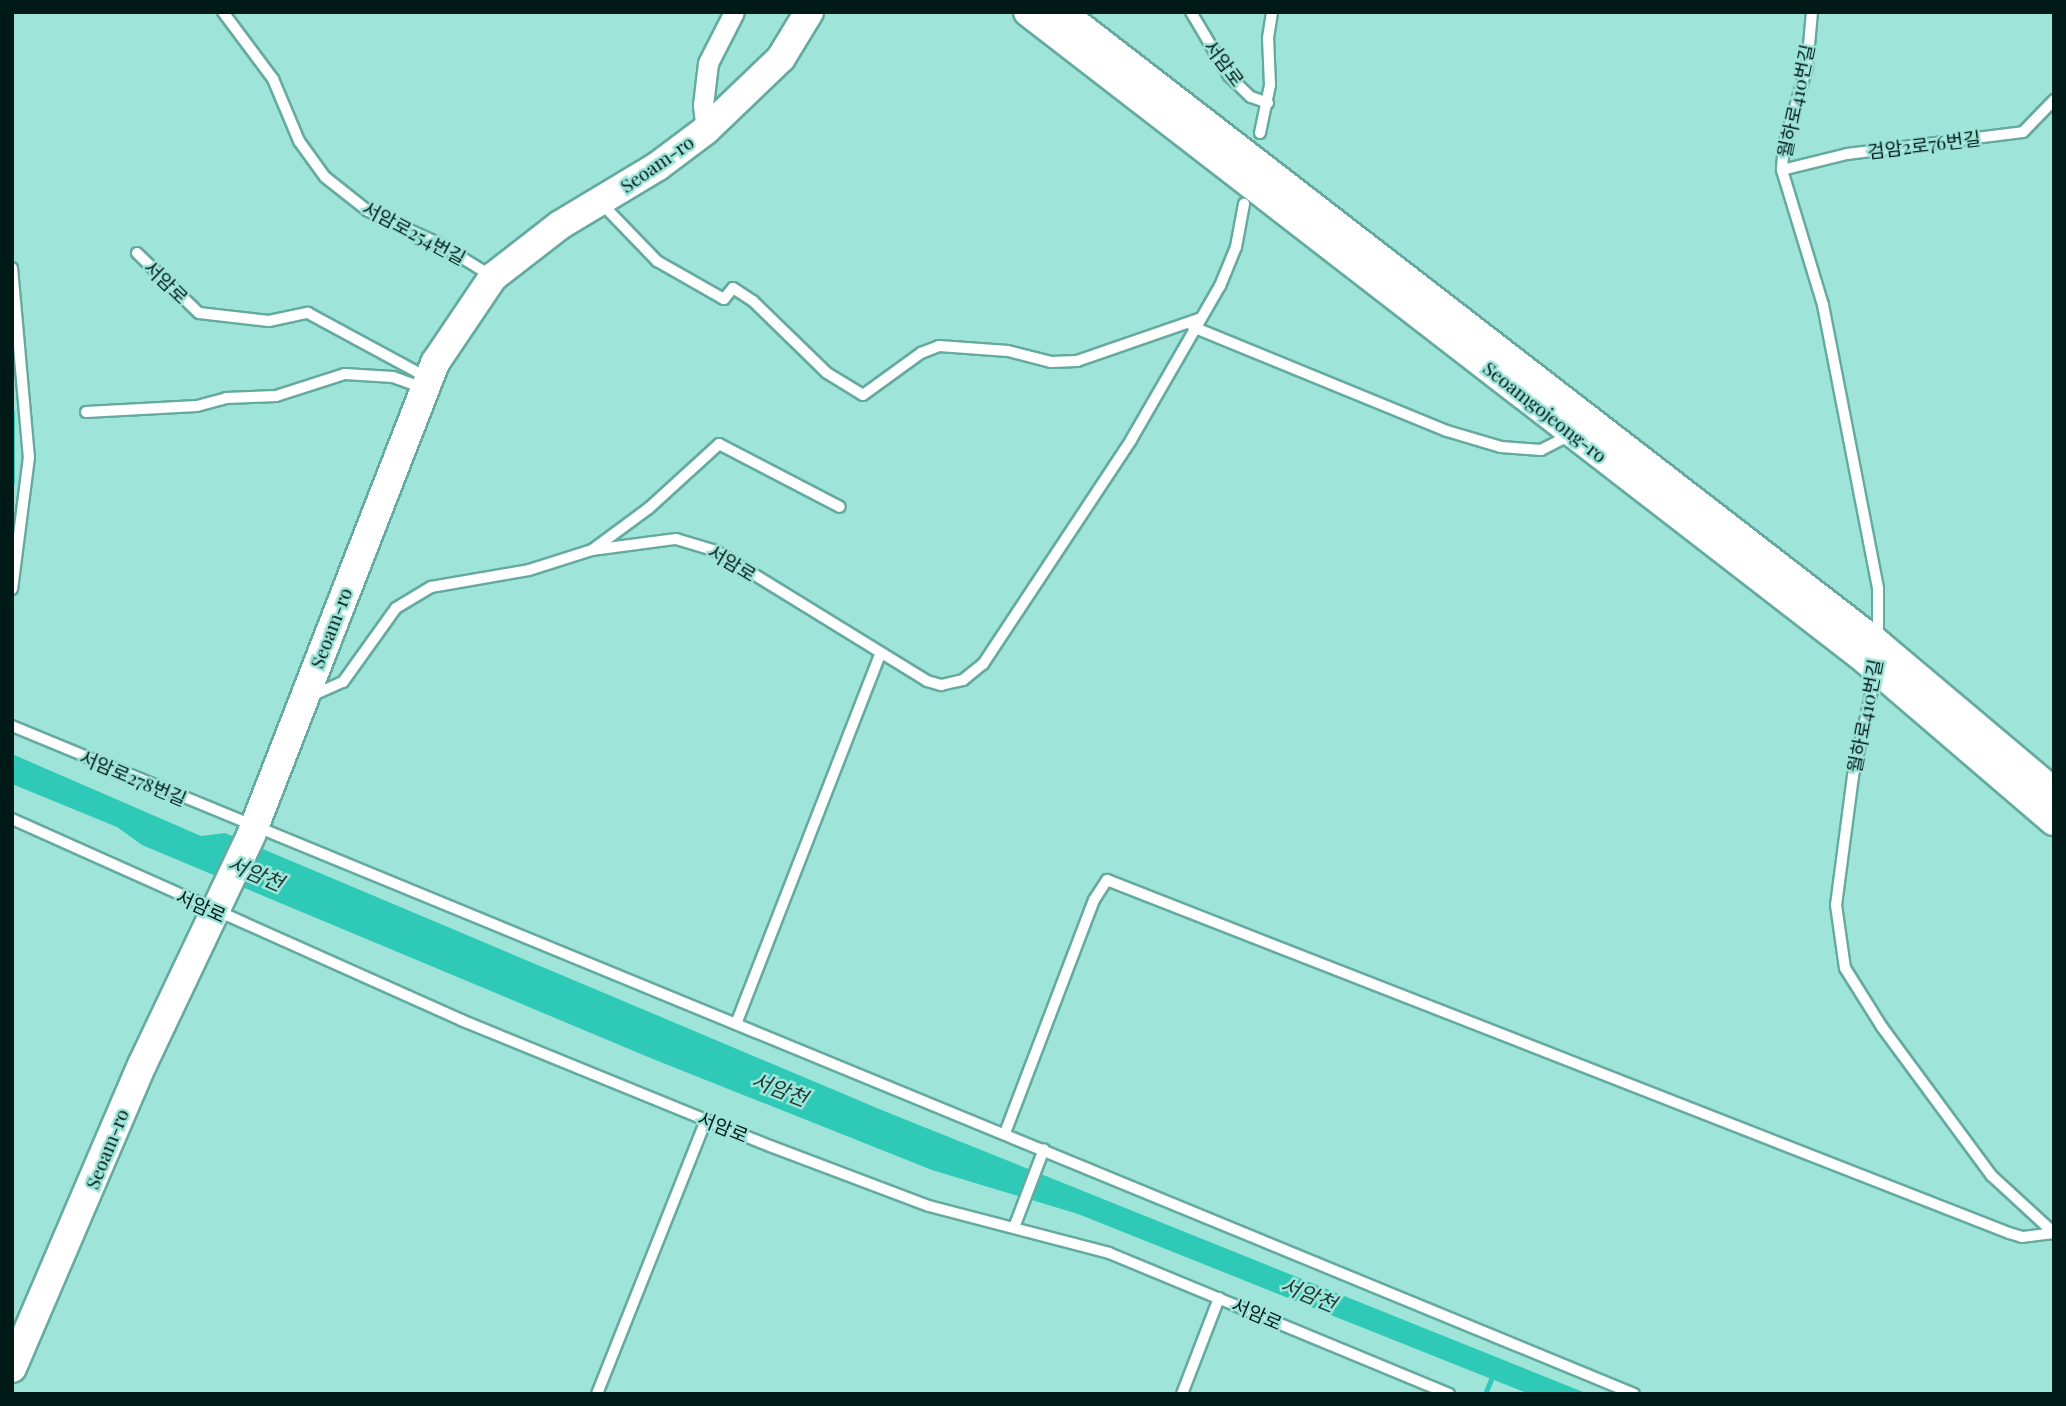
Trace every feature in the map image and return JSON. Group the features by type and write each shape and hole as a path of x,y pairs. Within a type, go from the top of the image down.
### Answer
{"main road":[{"name":"Seoam-ro","path":"12,1368 142,1065 252,831 427,383 464,316 494,277 560,225 600,202 706,130 781,58 809,12"},
{"path":"781,58 825,12"},
{"name":"Seoamgojeong-ro","path":"1028,12 1573,434 1878,657 2054,821"},
{"name":"Seoamgojeong-ro","path":"1061,12 1878,657 2054,792"}],"street":[{"path":"706,130 702,105 708,63 734,12"}],"lane":[{"name":"서암로254번길","path":"223,12 273,79 299,141 326,177 368,211 438,243 494,277"},
{"name":"서암로","path":"1191,12 1229,76 1251,97 1268,103"},
{"path":"1260,133 1268,103 1272,12"},
{"name":"월하로410번길","path":"1812,12 1807,67 1784,145 1782,170 1823,305 1878,588 1878,657 1853,776 1836,905 1845,968 1992,1175 2053,1233"},
{"name":"검암2로76번길","path":"1782,170 1847,154 2023,132 2054,100"},
{"path":"600,202 657,261 724,299 733,288 753,301 827,373 863,395 921,353 939,346 1008,351 1051,362 1077,361 1195,323 1447,431 1501,447 1541,450 1573,434"},
{"path":"1195,323 1229,266 1244,204"},
{"name":"서암로","path":"137,253 199,313 269,321 308,313 427,383"},
{"path":"12,268 29,457 12,589"},
{"name":"서암로","path":"304,697 329,692 343,682 380,628 413,596 431,587 529,570 592,550 676,539 695,541 881,653 942,685 963,680 983,664 1131,440 1195,323"},
{"path":"86,412 276,396 345,374 393,377 427,383"},
{"path":"592,550 649,508 719,444 840,507"},
{"path":"736,1024 881,653"},
{"name":"서암로278번길","path":"12,726 252,831 1005,1133 1634,1394"},
{"name":"서암로","path":"12,819 216,912 706,1120 929,1206 1016,1222 1109,1253 1449,1394"},
{"path":"1005,1133 1094,900 1107,880 2009,1233 2022,1237 2053,1233"},
{"path":"597,1394 706,1120"},
{"path":"1016,1222 1044,1149"},
{"path":"1182,1394 1219,1298"}],"water":[{"name":"서암천","path":"12,754 201,836 225,833 884,1111 1588,1394 1529,1394 1078,1214 932,1170 653,1059 142,845 117,827 12,784"}],"waterway":[{"path":"12,412 12,482"},
{"path":"1485,1394 1493,1374"}]}
